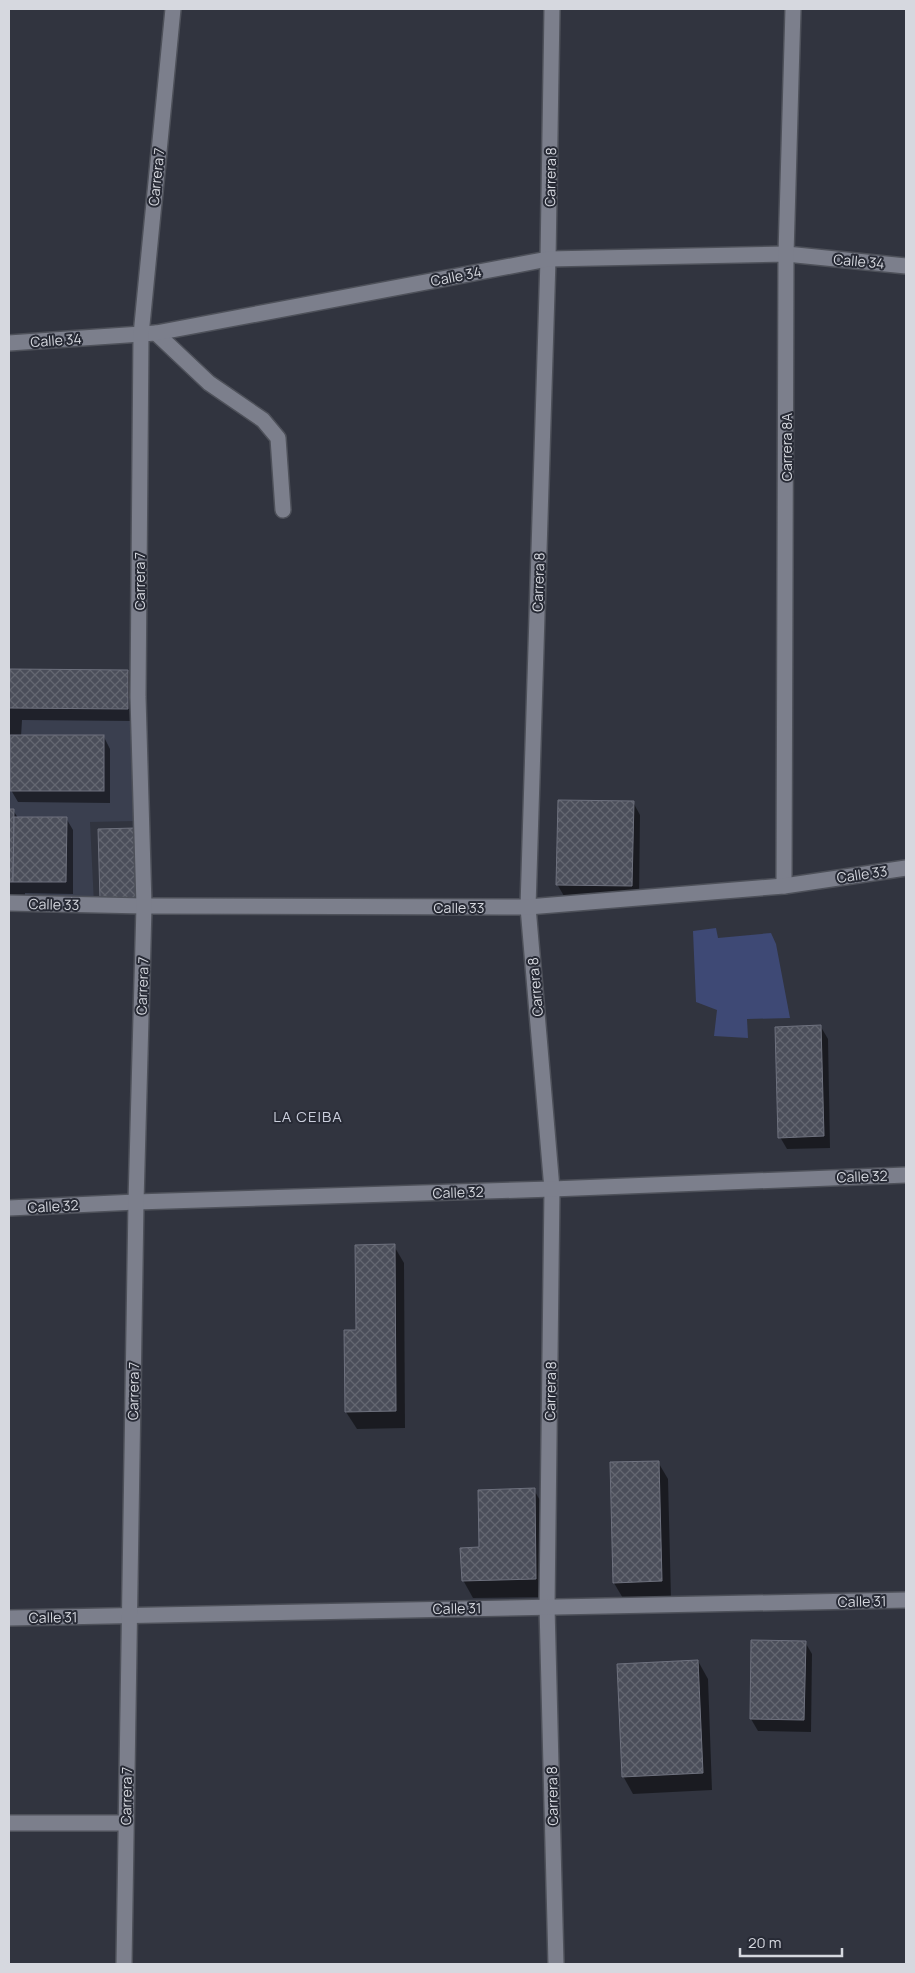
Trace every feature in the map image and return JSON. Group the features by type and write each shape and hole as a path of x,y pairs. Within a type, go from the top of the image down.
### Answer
{"street":[{"name":"Carrera 7","path":"124,1964 136,1202 144,906 138,697 148,334 173,9"},
{"name":"Carrera 8","path":"552,9 548,259 528,907 552,1189 547,1607 556,1964"},
{"name":"Carrera 8A","path":"784,886 786,254 792,9"},
{"name":"Calle 34","path":"9,344 148,334 548,259 786,254 906,266"},
{"path":"148,334 209,383 263,420 278,438 283,510"},
{"name":"Calle 33","path":"9,903 144,906 528,907 784,886 906,868"},
{"name":"Calle 32","path":"9,1208 136,1202 552,1189 906,1174"},
{"name":"Calle 31","path":"9,1618 906,1600"},
{"path":"9,1823 125,1823"}],"shaded area":[{"path":"9,697 138,697 136,821 90,822 94,904 9,903"},
{"path":"716,928 718,938 771,933 776,944 790,1018 747,1019 748,1038 714,1036 717,1010 696,1002 693,931"}],"building":[{"path":"10,669 128,670 128,709 9,708"},
{"path":"10,735 104,735 104,791 10,791"},
{"path":"558,800 634,801 632,886 556,885"},
{"path":"9,809 14,809 13,882 9,882"},
{"path":"14,817 67,817 66,882 13,882"},
{"path":"135,828 136,901 100,900 98,829"},
{"path":"821,1025 824,1136 778,1138 775,1027"},
{"path":"395,1244 396,1411 345,1412 344,1330 356,1330 355,1245"},
{"path":"659,1461 662,1581 613,1583 610,1462"},
{"path":"535,1488 536,1579 462,1581 460,1548 479,1547 478,1490"},
{"path":"751,1640 806,1641 804,1720 750,1719"},
{"path":"698,1660 703,1773 622,1777 617,1664"}],"district":[{"name":"LA CEIBA","path":"308,1116"}]}
